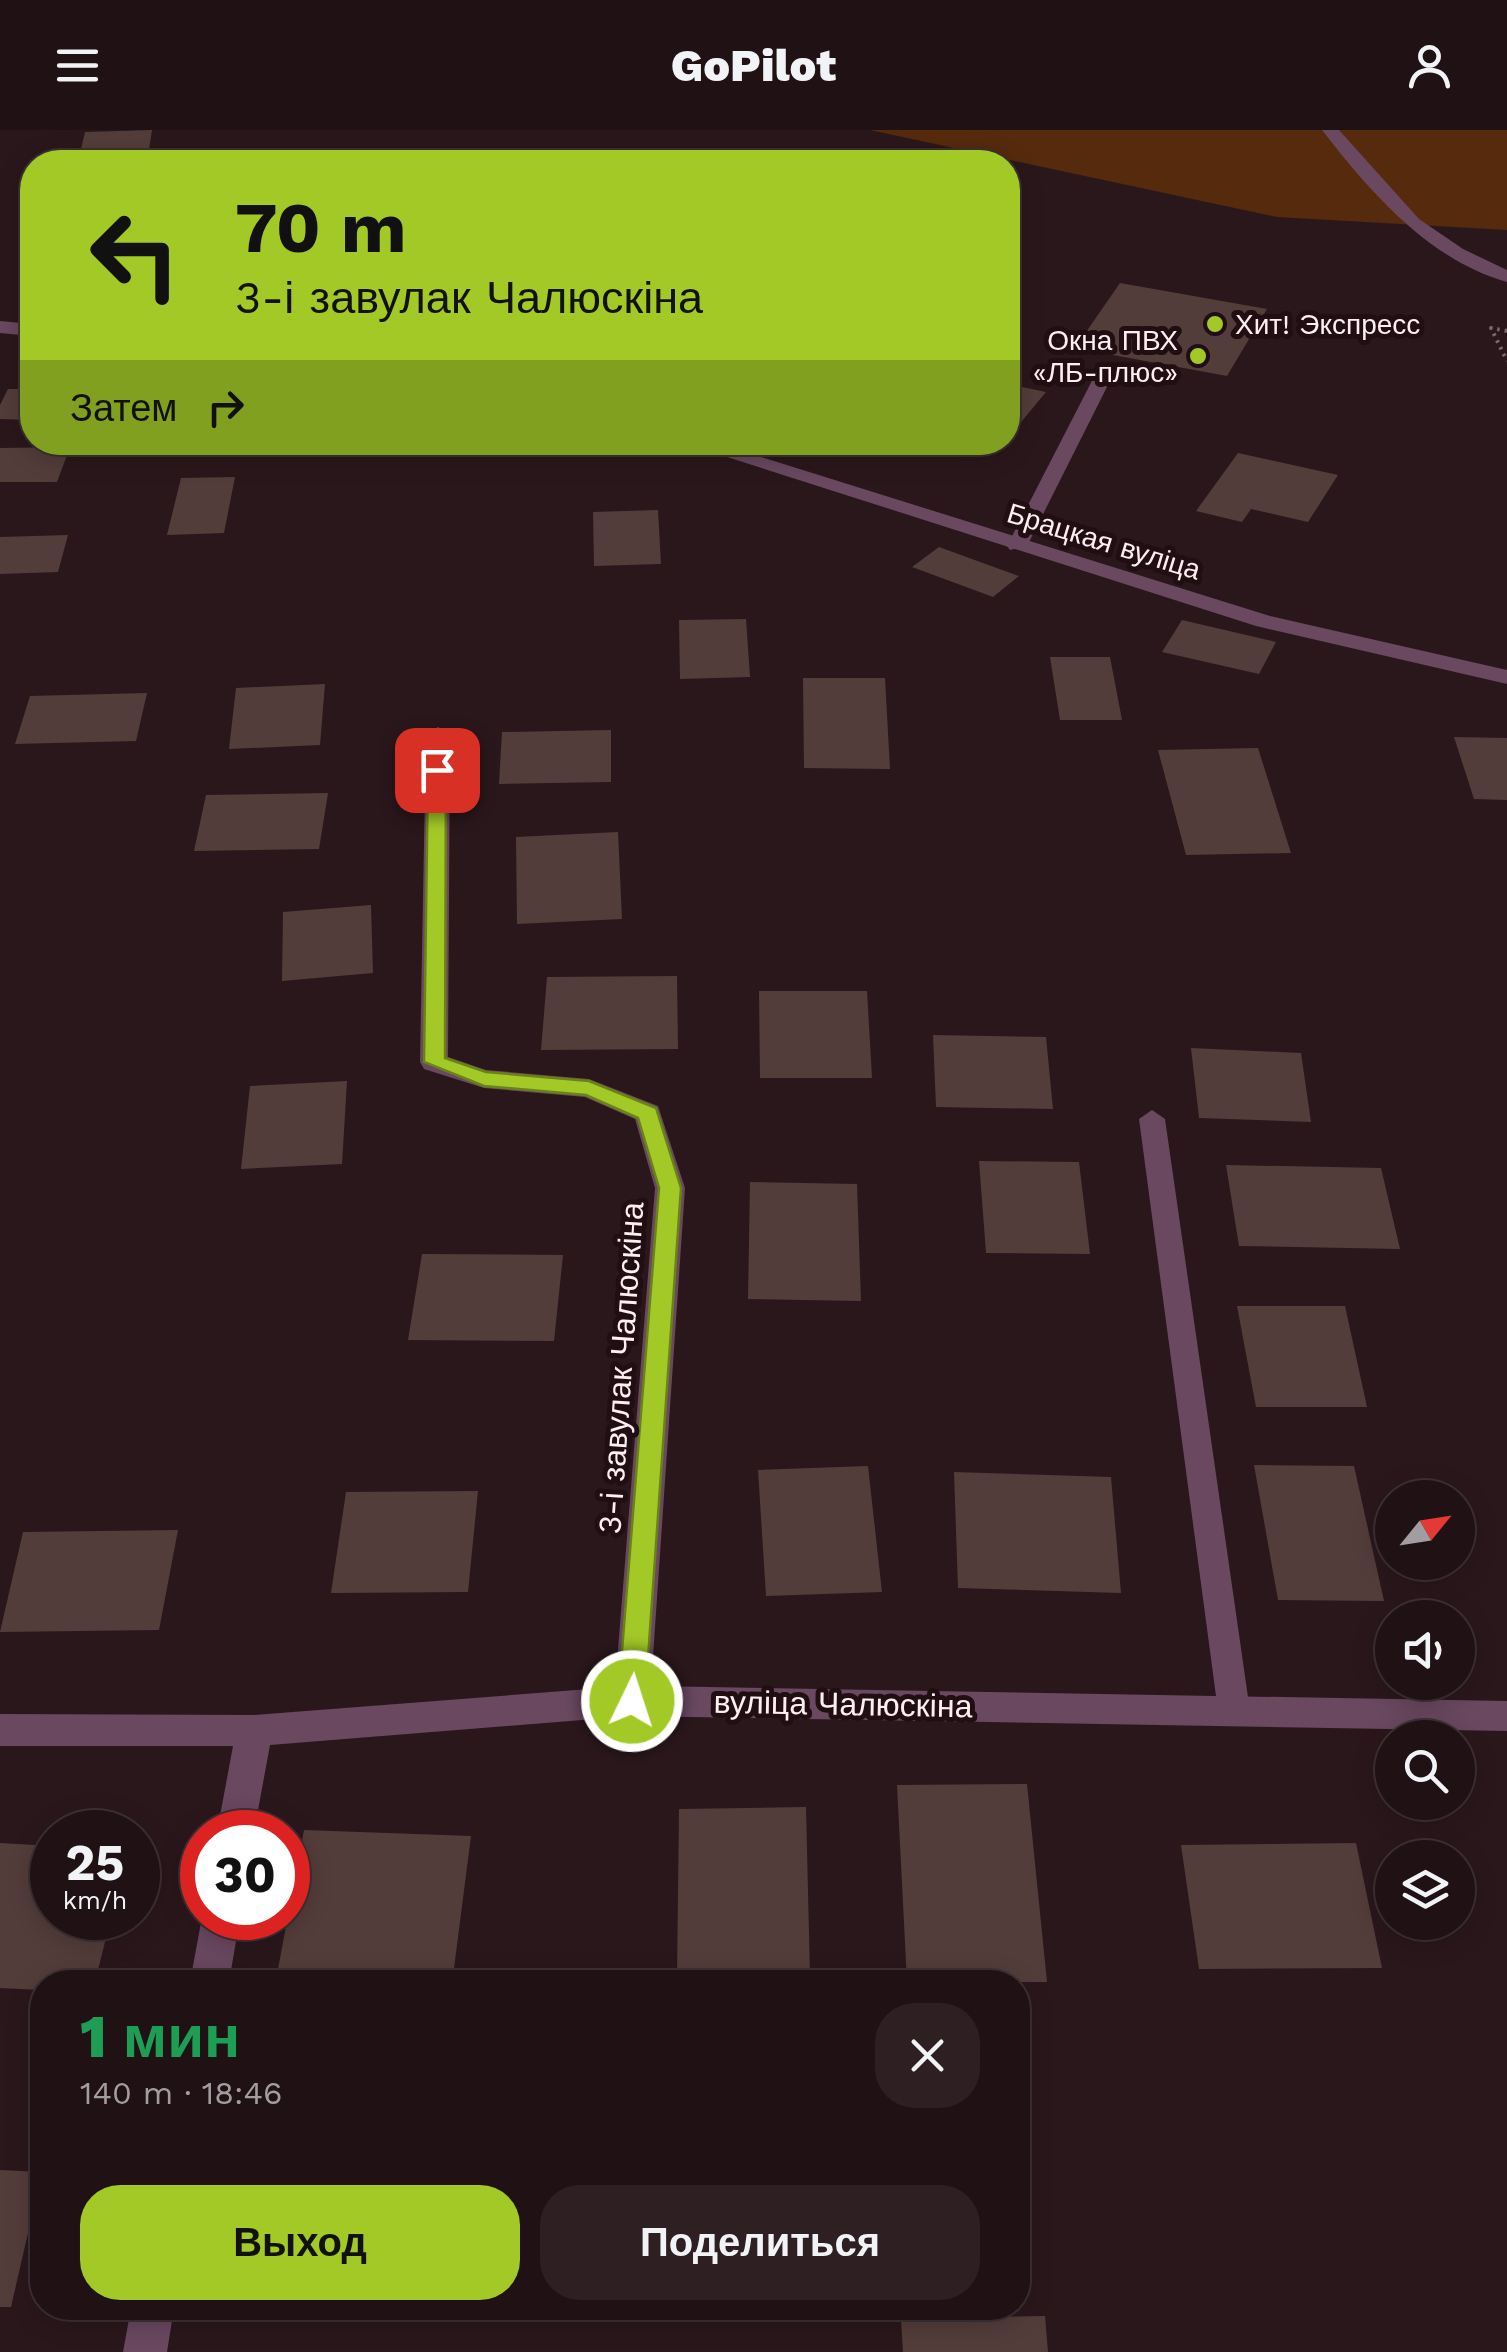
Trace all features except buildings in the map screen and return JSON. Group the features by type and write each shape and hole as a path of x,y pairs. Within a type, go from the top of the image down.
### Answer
{"street":[{"path":"1330,130 1413,223 1457,253 1507,276"},
{"name":"Брацкая вуліца","path":"731,455 1264,622 1507,677"},
{"name":"3-і завулак Чалюскіна","path":"438,734 434,1062 484,1079 589,1088 648,1113 670,1188 632,1701"},
{"name":"вуліца Чалюскіна","path":"0,1730 254,1730 632,1701 1507,1716"},
{"path":"240,1810 254,1730"},
{"path":"212,1970 218,1940"},
{"path":"145,2352 151,2320"}],"lane":[{"path":"1017,546 1105,373"},
{"path":"1152,1119 1234,1711"}],"path":[{"path":"1507,331 1491,328 1507,360"}],"shaded area":[{"path":"870,130 1507,130 1507,230 1277,217 1020,162 1020,150 964,150"}],"place":[{"name":"Хит! Экспресс","path":"1215,324"},
{"name":"Окна ПВХ «ЛБ-плюс»","path":"1198,356"}],"route":[{"path":"437,770 434,1062 484,1079 589,1088 648,1113 670,1188 632,1701"}]}
